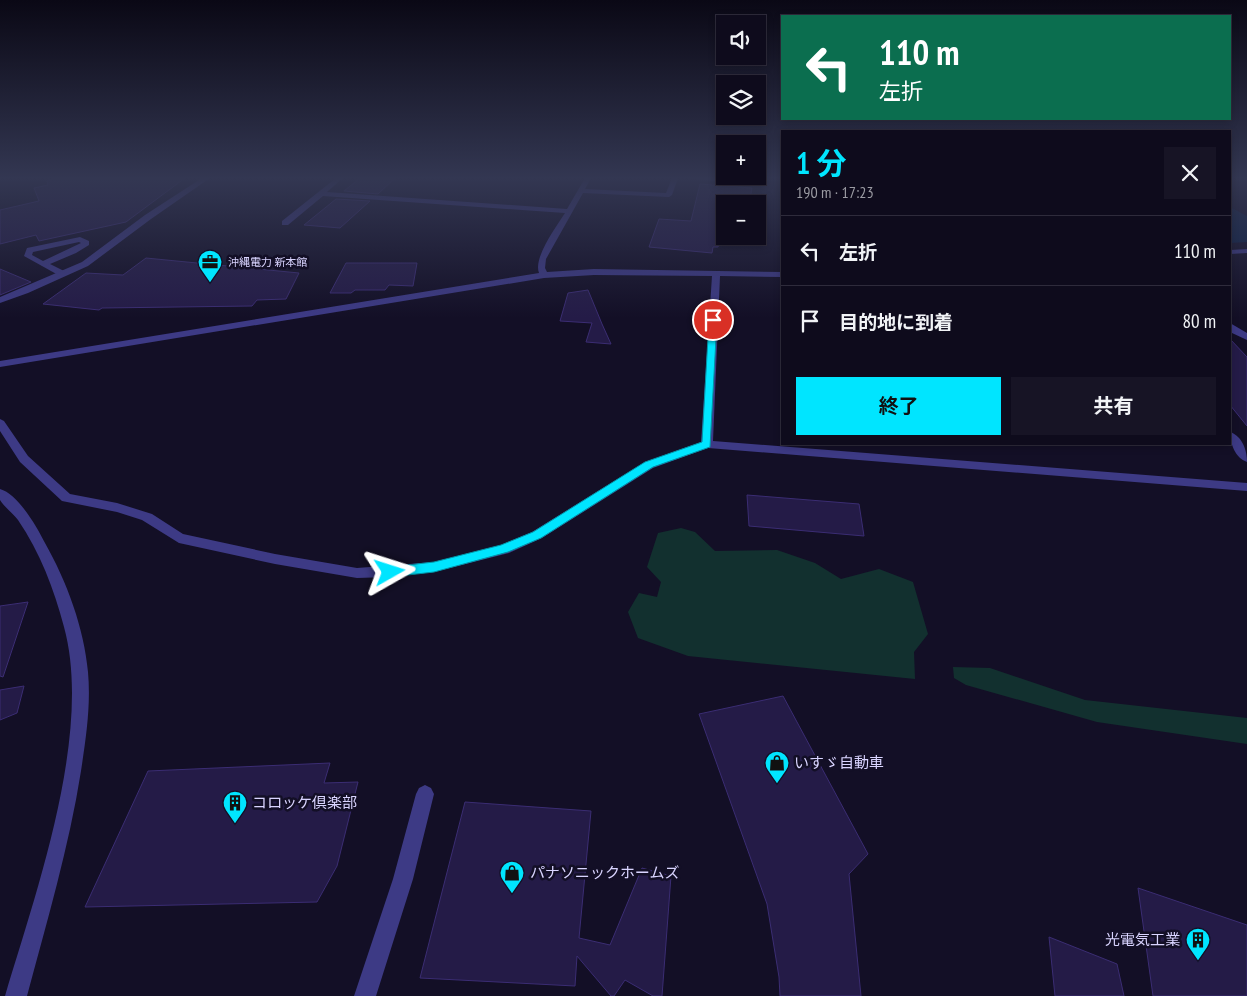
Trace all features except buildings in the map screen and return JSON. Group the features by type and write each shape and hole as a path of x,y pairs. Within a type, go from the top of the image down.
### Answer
{"street":[{"path":"0,300 63,274 99,255 138,224"},
{"path":"544,275 541,268 542,259 562,224"},
{"path":"42,264 73,251 86,243 80,238 30,250 28,256 42,264 63,274"},
{"path":"1231,252 1247,251"},
{"path":"0,364 544,275 594,272 781,274"},
{"path":"707,444 716,272"},
{"path":"1231,327 1235,331 1247,336"},
{"path":"0,422 24,459 66,498 117,508 147,517 179,538 276,559 357,573 390,572 434,567 504,549 537,535 649,465 707,444 1140,480 1247,487"},
{"path":"1231,437 1247,458"},
{"path":"0,493 8,498 40,544 60,586 80,672 77,737 70,788 56,853 16,996"},
{"path":"365,996 403,879 425,794"}],"green space":[{"path":"681,528 695,532 715,551 777,550 815,563 841,579 879,569 913,582 928,634 914,652 915,679 688,656 638,638 628,612 639,593 657,597 661,582 647,567 658,533"},
{"path":"953,667 990,668 1085,700 1247,718 1247,744 1097,722 966,685 954,678"}],"water":[{"path":"1231,224 1247,224 1247,242 1231,243"}],"place":[{"name":"沖縄電力 新本館","path":"210,283"},
{"name":"いすゞ自動車","path":"777,784"},
{"name":"コロッケ倶楽部","path":"235,824"},
{"name":"パナソニックホームズ","path":"512,894"},
{"name":"光電気工業","path":"1198,961"}],"route":[{"path":"390,572 434,567 504,549 537,535 649,465 707,444 713,320"}]}
